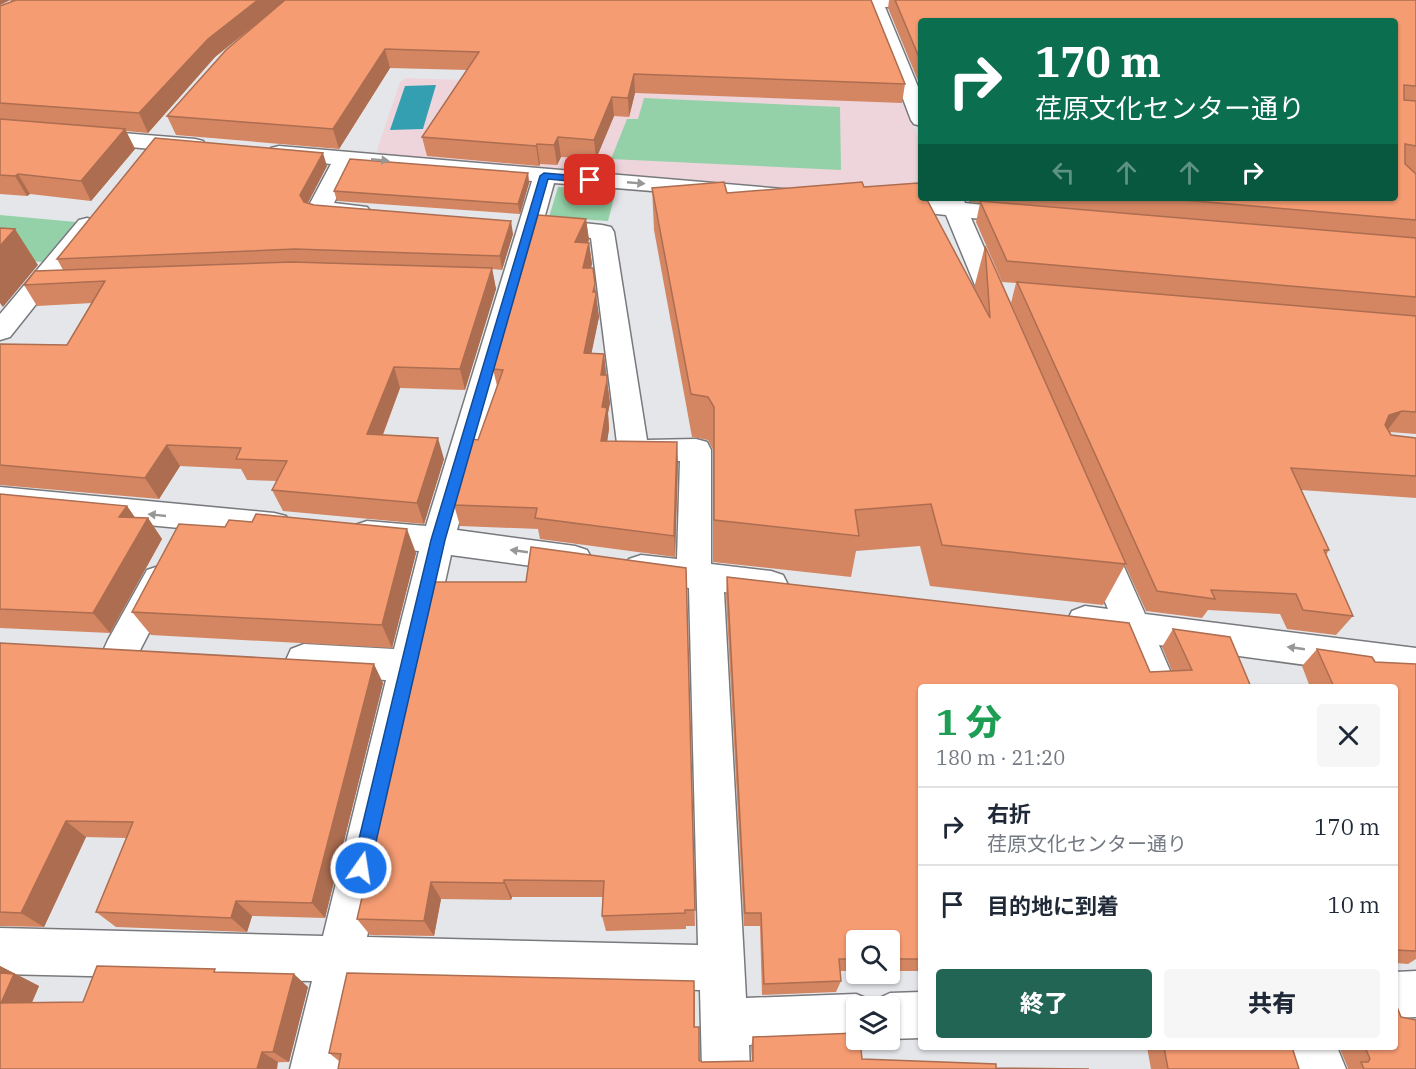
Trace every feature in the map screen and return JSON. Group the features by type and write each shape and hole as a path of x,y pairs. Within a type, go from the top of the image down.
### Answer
{"street":[{"path":"800,0 945,2"},
{"path":"874,1 918,112"},
{"path":"147,152 169,125"},
{"path":"0,129 147,152 213,148"},
{"path":"261,151 814,197"},
{"path":"345,158 320,209 378,214"},
{"path":"314,1069 408,666 502,279 519,224 544,176"},
{"path":"862,201 953,203 1050,217"},
{"path":"953,203 1002,292 1008,333"},
{"path":"0,331 98,212"},
{"path":"519,224 602,232 633,451 696,450 700,576 726,1069"},
{"path":"39,283 75,282"},
{"path":"0,499 438,540 800,588"},
{"path":"1086,517 1157,684"},
{"path":"121,651 192,518"},
{"path":"1059,617 1416,664"},
{"path":"269,658 408,666"},
{"path":"0,951 722,968"},
{"path":"1398,995 1416,994"},
{"path":"900,1016 918,1015"},
{"path":"724,1022 846,1017"},
{"path":"1313,1050 1322,1069"}],"shaded area":[{"path":"895,77 918,138 918,198 380,156 377,150 400,82 406,78 577,84"}],"green space":[{"path":"644,98 840,107 841,170 611,159 627,119 638,119"},
{"path":"558,187 616,190 608,221 549,217"},
{"path":"0,215 76,222 42,262 0,258"}],"water":[{"path":"436,85 423,129 390,130 405,86"}],"building":[{"path":"16,0 258,0 208,39 139,113 0,103 0,6"},
{"path":"285,0 871,0 905,84 634,74 628,98 612,97 594,140 558,137 554,145 537,144 536,146 422,137 479,52 385,49 333,129 167,116 226,50"},
{"path":"895,0 1416,0 1416,86 1404,85 1404,100 1416,101 1416,146 1405,144 1405,164 1416,174 1416,220 1195,201 1398,201 1398,18 918,18 918,55"},
{"path":"0,119 125,129 81,181 18,174 15,176 0,175"},
{"path":"155,138 323,153 300,195 304,202 314,205 511,221 500,256 295,249 57,259"},
{"path":"350,159 528,173 518,204 334,191"},
{"path":"724,182 727,193 862,182 864,187 918,183 918,201 928,201 990,318 985,246 1126,564 942,545 931,504 855,510 859,536 714,520 714,407 708,397 691,394 652,188"},
{"path":"980,201 1416,238 1416,297 1007,261"},
{"path":"538,215 586,219 575,242 589,243 583,268 593,268 595,284 593,292 596,292 584,353 604,354 601,375 607,375 602,407 607,408 601,441 677,442 674,536 535,518 537,508 454,505 473,439 478,440 503,370 493,369"},
{"path":"0,228 15,229 0,246"},
{"path":"292,262 492,268 460,369 394,367 367,434 438,438 417,503 272,490 287,461 236,459 241,448 167,445 145,478 0,465 0,344 67,345 105,281 24,285 35,271"},
{"path":"1017,282 1416,316 1416,412 1402,411 1389,415 1385,425 1391,435 1416,438 1416,476 1291,468 1329,550 1324,550 1353,616 1303,610 1296,594 1211,590 1215,599 1157,591"},
{"path":"0,494 127,506 119,517 148,518 93,613 0,609"},
{"path":"256,514 407,529 382,625 132,612 179,524 225,527 229,520 252,522"},
{"path":"531,547 686,568 695,910 685,910 685,913 602,916 604,881 504,880 504,883 431,882 424,921 357,919 435,582 526,582"},
{"path":"727,577 1129,623 1150,672 1192,670 1173,629 1230,637 1250,684 918,684 918,959 900,959 900,930 846,930 846,959 839,959 841,981 764,984 761,913 745,913"},
{"path":"0,643 374,664 312,903 236,901 231,918 96,912 133,822 66,821 21,913 0,912"},
{"path":"1317,649 1372,657 1375,662 1416,664 1416,951 1398,950 1398,684 1333,684"},
{"path":"97,966 294,974 273,1052 262,1052 257,1069 0,1069 0,973 14,974 1,1003 83,1002"},
{"path":"347,973 694,981 694,1027 699,1027 699,1060 702,1062 753,1061 753,1037 846,1033 846,1050 861,1050 862,1059 996,1064 996,1068 1089,1069 338,1069 341,1054 329,1053"},
{"path":"1398,1010 1401,1017 1416,1020 1416,1069 1364,1069 1361,1062 1368,1062 1370,1059 1366,1050 1398,1050"},
{"path":"1165,1050 1293,1050 1299,1069 1168,1069"}],"route":[{"path":"361,868 438,540 544,176 590,180"}]}
